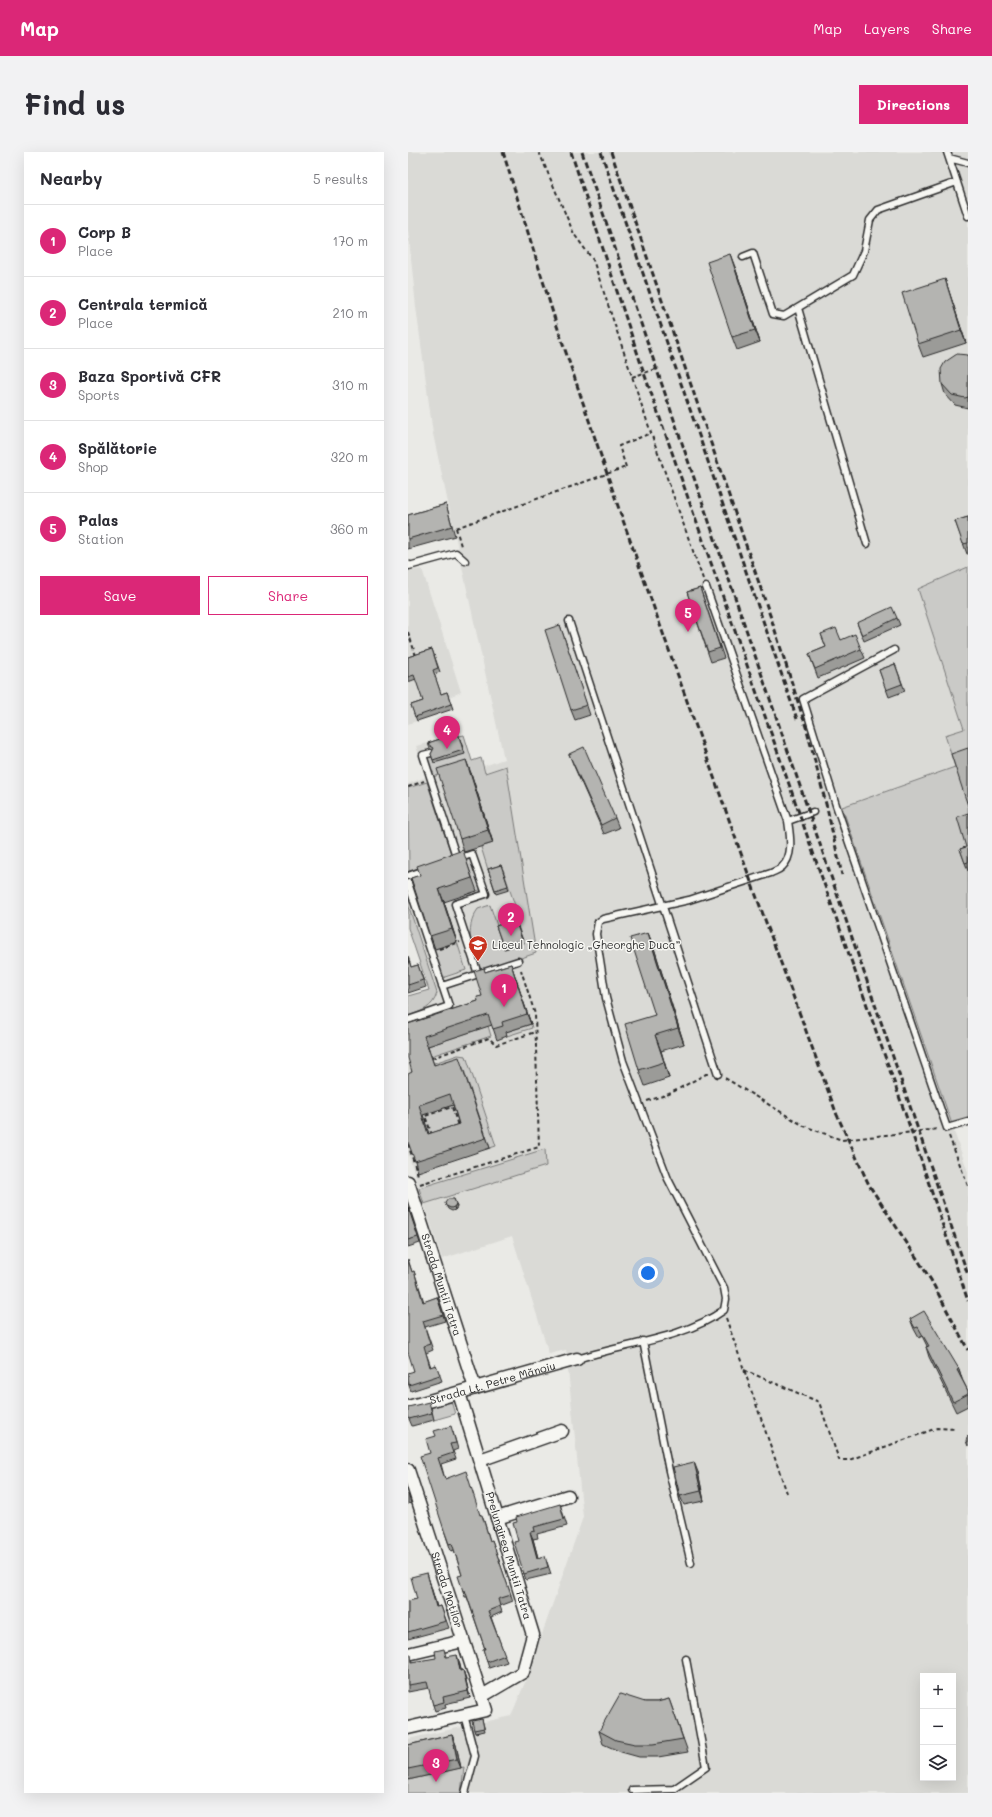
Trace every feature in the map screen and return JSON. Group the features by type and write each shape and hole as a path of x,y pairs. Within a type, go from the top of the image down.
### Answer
{"street":[{"name":"Strada Munții Tatra","path":"413,1184 475,1388"},
{"name":"Strada Lt. Petre Mănoiu","path":"408,1407 577,1359"},
{"name":"Prelungirea Munții Tatra","path":"459,1393 533,1635 523,1672 482,1696"},
{"path":"480,1460 562,1431"},
{"name":"Strada Moților","path":"408,1470 486,1710 464,1715"},
{"path":"498,1518 568,1496"},
{"path":"408,1654 464,1641"},
{"path":"408,1728 464,1715"}],"lane":[{"path":"948,155 968,163"},
{"path":"948,155 968,216"},
{"path":"743,257 753,253 773,314 784,316 853,274 864,251 870,220 878,210 957,182"},
{"path":"798,308 867,544"},
{"path":"408,564 409,566 456,553 464,561"},
{"path":"577,1359 673,1333 712,1319 724,1310 726,1299 724,1288 668,1179 623,1061 606,998 596,934 598,922 603,919 705,895 771,874 783,867 788,858 791,839 788,821 706,588"},
{"path":"569,621 718,1074"},
{"path":"894,650 803,699 838,812 946,1128 968,1122"},
{"path":"431,753 423,755 458,859"},
{"path":"788,821 813,812"},
{"path":"451,861 472,854 486,894 455,904 478,974"},
{"path":"408,876 429,868"},
{"path":"408,883 449,1006 408,1020"},
{"path":"442,986 518,961"},
{"path":"643,1341 669,1471 691,1563"},
{"path":"632,1790 675,1791 706,1767 686,1659"},
{"path":"464,1715 475,1756 466,1793"}],"path":[{"path":"539,152 574,234 593,260 651,434 706,588"},
{"path":"632,377 660,368"},
{"path":"456,528 626,467 619,446 651,434"},
{"path":"408,632 416,659"},
{"path":"431,952 460,942"},
{"path":"408,1144 413,1184 539,1147 535,1014 518,961"},
{"path":"432,1058 488,1038 496,1045 535,1032"},
{"path":"640,1103 669,1094 706,1074 718,1074 804,1126 842,1140 946,1128 968,1186"},
{"path":"434,1142 424,1117 453,1107 461,1132"},
{"path":"724,1310 787,1493"},
{"path":"744,1370 819,1402 839,1460 849,1460 937,1428 956,1429"}],"shaded area":[{"path":"408,152 968,152 968,567 918,589 964,729 955,767 842,807 968,1172 968,1793 408,1793 408,1739 511,1716 526,1680 583,1517 566,1350 549,1354 512,1236 442,1259 408,1154 408,996 429,990 408,928 408,784 426,777 416,746 428,743 429,746 464,735 472,761 481,758 484,766 504,759 433,434 416,307 408,229"},
{"path":"968,567 968,1125 954,1130 842,807 955,767 945,735 964,729 918,589"},
{"path":"422,569 461,692 449,697 453,709 408,724 408,571"},
{"path":"464,735 472,761 481,758 485,773 506,766 536,953 481,972 473,948 470,932 473,917 478,909 490,905 505,949 523,943 517,923 520,921 503,869 489,873 481,847 493,843 468,765 433,777 427,758 464,754 459,736"},
{"path":"427,782 452,857 409,871 408,788"},
{"path":"472,858 482,889 477,891 416,891 412,878"},
{"path":"408,904 437,993 430,1006 408,1016 408,996 429,990 408,928"},
{"path":"457,942 466,970 442,978 432,950"},
{"path":"531,1024 532,1028 507,1036 506,1032"},
{"path":"488,1026 491,1036 431,1056 428,1046"},
{"path":"458,1055 466,1056 496,1146 490,1148 463,1067 438,1075 434,1063"},
{"path":"454,1105 463,1134 432,1144 423,1115"},
{"path":"545,1149 546,1166 424,1204 419,1188"},
{"path":"451,1401 455,1414 434,1420 431,1406"},
{"path":"464,1767 461,1793 408,1793 408,1780"}],"building":[{"path":"730,254 755,330 732,337 707,262"},
{"path":"945,279 961,330 918,344 902,293"},
{"path":"957,354 968,355 968,397 965,398 952,395 942,384 941,369 945,362"},
{"path":"446,504 452,526 408,539 408,515"},
{"path":"968,517 968,543 963,544 955,521"},
{"path":"700,588 720,648 708,652 687,592"},
{"path":"892,607 897,618 862,635 857,623"},
{"path":"560,625 587,705 571,710 545,630"},
{"path":"836,628 841,640 855,634 861,649 815,669 809,654 826,647 821,634"},
{"path":"432,649 438,668 433,670 441,694 447,692 451,704 415,717 411,705 423,701 414,675 408,677 408,657"},
{"path":"895,664 902,684 886,690 879,670"},
{"path":"458,733 463,750 433,760 431,754 434,748 428,743"},
{"path":"584,747 615,818 601,825 569,754"},
{"path":"968,748 968,806 951,754"},
{"path":"466,760 488,830 460,839 437,769"},
{"path":"968,813 968,862 965,863 960,849 966,847 957,817"},
{"path":"463,850 472,878 439,889 452,929 430,936 411,878 420,875 417,866"},
{"path":"501,865 508,886 495,890 488,869"},
{"path":"515,919 522,940 503,946 496,926"},
{"path":"648,933 678,1028 655,1035 664,1062 639,1070 625,1024 655,1015 630,938"},
{"path":"408,957 411,967 418,965 423,980 408,985"},
{"path":"511,964 527,1014 502,1022 503,1026 493,1029 488,1015 424,1036 434,1065 459,1057 486,1138 415,1161 408,1142 408,1074 412,1072 408,1058 408,1024 478,1001 477,997 482,996 474,971 484,968 485,972","holes":["450,1094 459,1124 428,1134 419,1105"]},
{"path":"448,1199 454,1199 456,1204 454,1207 451,1208 446,1206 445,1203"},
{"path":"408,1207 418,1237 408,1240"},
{"path":"408,1260 412,1272 414,1271 423,1302 437,1297 443,1315 423,1321 430,1344 424,1346 430,1367 436,1365 440,1375 409,1385 408,1373 414,1371 408,1352"},
{"path":"924,1311 959,1369 957,1370 968,1391 968,1394 953,1402 926,1347 929,1346 918,1327 915,1328 910,1319"},
{"path":"429,1402 432,1413 409,1419 408,1407"},
{"path":"451,1426 456,1443 450,1444 453,1453 438,1458 445,1479 466,1471 480,1515 482,1515 490,1541 492,1540 511,1595 498,1599 500,1606 488,1611 505,1655 487,1662 483,1649 485,1649 465,1590 463,1591 458,1576 462,1575 452,1543 449,1544 420,1456 430,1453 426,1439 436,1436 434,1431"},
{"path":"968,1436 968,1446 966,1441"},
{"path":"694,1462 701,1491 680,1496 673,1467"},
{"path":"560,1504 564,1519 534,1527 535,1531 530,1532 537,1558 545,1556 548,1567 524,1574 514,1542 518,1541 513,1523 517,1522 516,1517"},
{"path":"427,1573 436,1607 441,1606 446,1621 408,1632 408,1601 417,1599 411,1577"},
{"path":"444,1649 446,1657 457,1655 460,1671 463,1670 468,1691 443,1697 444,1702 433,1705 427,1682 408,1685 408,1655 411,1654 412,1662 436,1658 435,1651"},
{"path":"620,1694 645,1702 657,1702 669,1699 683,1739 653,1744 635,1744 616,1740 599,1731"},
{"path":"482,1719 484,1728 474,1730 472,1721"},
{"path":"452,1735 457,1759 408,1769 408,1745"}],"railway":[{"path":"503,152 557,326 619,509 750,879 837,1115 869,1185 931,1280 968,1350"},
{"path":"571,152 644,373 912,1133 968,1301"},
{"path":"582,152 968,1275"},
{"path":"601,152 797,719"},
{"path":"611,152 772,621 807,730 842,875"}],"place":[{"name":"Palas","path":"688,632"},
{"name":"Spălătorie","path":"447,749"},
{"name":"Centrala termică","path":"511,936"},
{"name":"Liceul Tehnologic „Gheorghe Duca”","path":"478,962"},
{"name":"Corp B","path":"504,1007"},
{"name":"Baza Sportivă CFR","path":"436,1782"}]}
